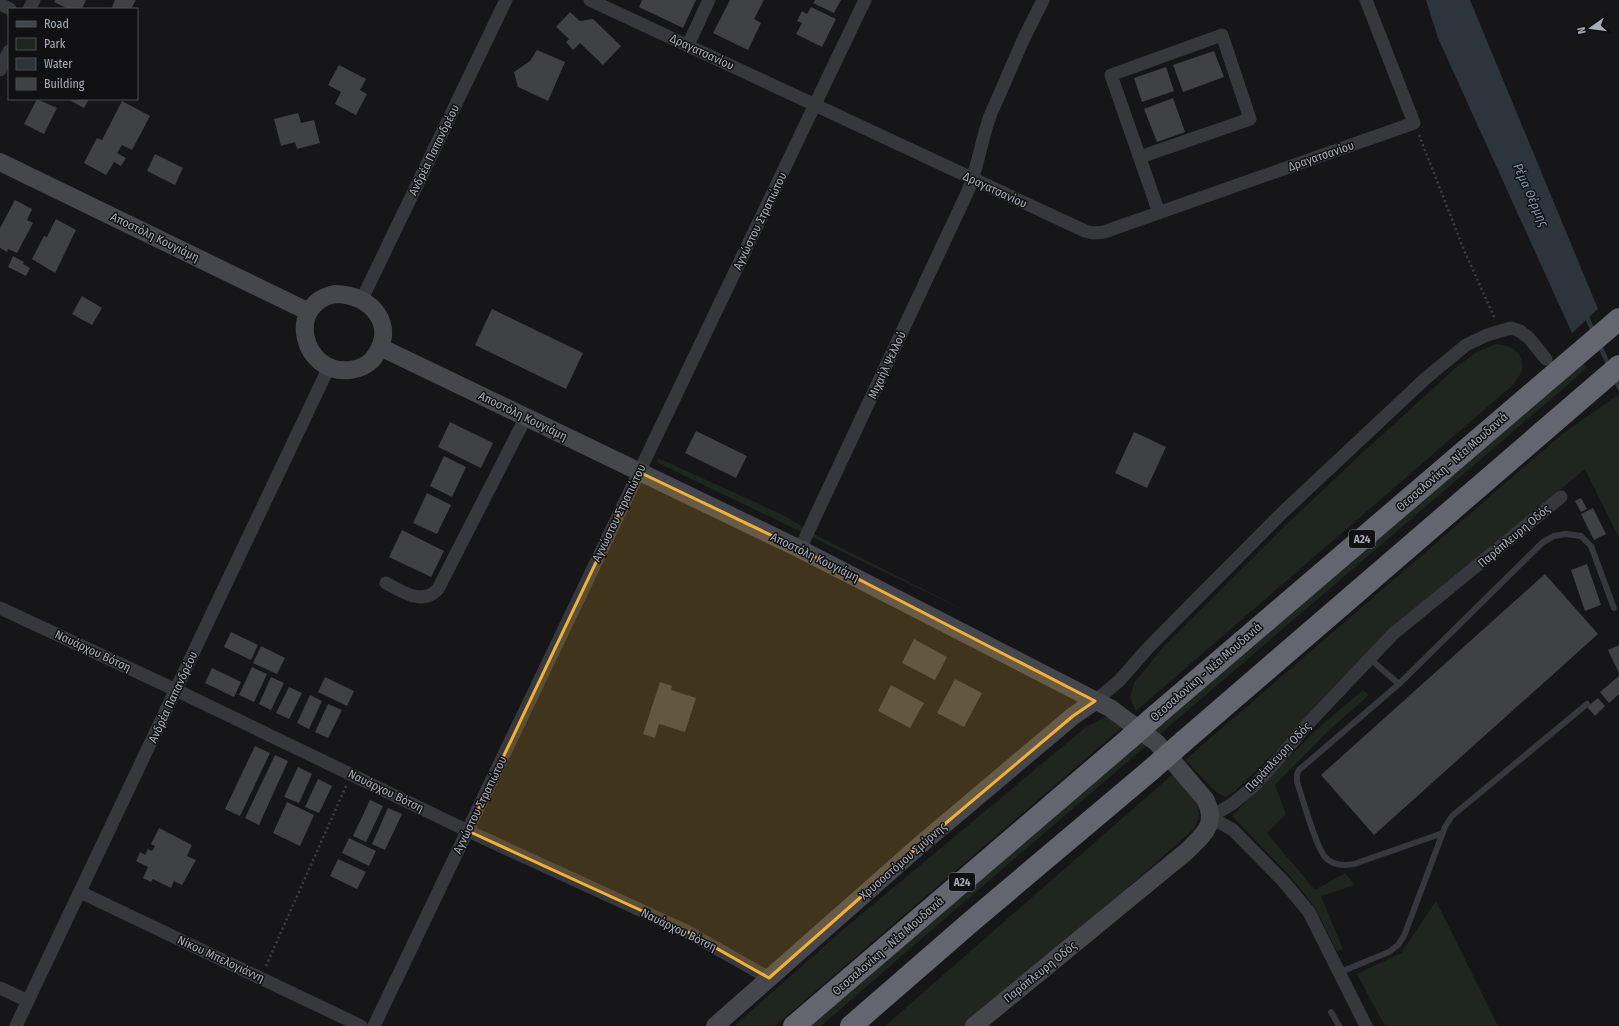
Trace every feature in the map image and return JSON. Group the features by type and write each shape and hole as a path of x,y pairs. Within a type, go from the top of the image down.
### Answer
{"highway":[{"name":"Θεσσαλονίκη - Νέα Μουδανιά","path":"794,1026 1619,319"},
{"path":"851,1026 973,920 1152,769 1619,366"}],"street":[{"name":"Ανδρέα Παπανδρέου","path":"362,299 506,0"},
{"name":"Δραγατσανίου","path":"590,0 1089,233 1104,232 1414,123"},
{"path":"688,45 709,0"},
{"name":"Αγνώστου Στρατιώτου","path":"374,1026 866,0"},
{"name":"Μιχαήλ Ψελλού","path":"800,549 973,180 990,116 1042,0"},
{"path":"1366,0 1414,123"},
{"path":"1140,157 1250,118 1222,35 1111,75 1159,213"},
{"path":"0,70 8,53"},
{"name":"Αποστόλη Κουγιάμη","path":"0,162 309,312"},
{"path":"345,294 362,299 379,317 382,332 380,346 371,361 363,366 345,370 329,368 312,352 305,339 305,322 309,312 314,304 327,296 345,294"},
{"path":"1095,701 1120,681 1148,648 1282,512 1426,378 1466,345 1499,330 1511,328 1520,331 1529,338 1546,359"},
{"name":"Αποστόλη Κουγιάμη","path":"380,346 800,549 1110,708 1157,743 1205,799 1210,809 1210,817"},
{"name":"Ανδρέα Παπανδρέου","path":"16,1026 329,368"},
{"path":"386,583 415,597 421,598 434,594 438,589 526,417"},
{"name":"Παράπλευρη Οδός","path":"974,1026 1187,851 1208,828 1210,817 1232,804 1254,786 1313,718 1393,634 1561,496"},
{"name":"Ναυάρχου Βότση","path":"0,608 176,690 468,831 686,931 769,978"},
{"path":"1062,684 1072,706 1073,716"},
{"name":"Χρυσοστόμου Σμύρνης","path":"715,1026 920,845 1073,716 1095,701"},
{"path":"1210,817 1233,830 1297,896 1309,912 1338,973 1366,1026"},
{"name":"Νίκου Μπελογιάννη","path":"80,892 361,1026"},
{"path":"0,988 28,1001"}],"lane":[{"path":"1443,833 1354,864 1344,866 1333,863 1326,858 1319,848 1297,782 1297,774 1299,770 1399,684 1543,542 1554,536 1566,534 1581,536 1591,546 1614,608"},
{"path":"1370,659 1399,684"},
{"path":"1338,973 1389,952 1398,946 1404,936 1443,833 1452,816 1462,806 1587,704"},
{"path":"1332,1012 1339,1026"}],"path":[{"path":"1414,123 1464,250 1499,330"},
{"path":"261,978 351,774"}],"highlighted area":[{"path":"639,472 800,549 1095,701 1073,716 920,845 769,978 686,931 468,831"}],"green space":[{"path":"1496,344 1511,348 1519,354 1521,358 1522,370 1514,384 1136,711 1130,697 1134,683 1164,646 1286,525 1460,364 1477,352"},
{"path":"1581,362 1587,368 821,1026 808,1026"},
{"path":"1619,394 1619,538 1585,469 1395,627 1286,742 1235,791 1225,797 1216,792 1185,760 1561,435"},
{"path":"658,458 783,515 818,536 974,615 656,462"},
{"path":"1363,690 1369,695 1330,729 1275,785 1286,814 1267,833 1315,890 1345,873 1355,885 1321,896 1343,949 1337,951 1314,906 1289,875 1232,816 1315,731"},
{"path":"1106,717 1126,724 775,1026 734,1026 846,927 1086,727"},
{"path":"1174,773 1198,805 1199,817 1194,829 1071,938 966,1026 885,1026"},
{"path":"1436,901 1498,1026 1385,1026 1357,974 1401,953"}],"water":[{"path":"1426,0 1470,0 1598,309 1572,333 1438,38"}],"building":[{"path":"55,0 86,0 82,8 66,8 54,2"},
{"path":"115,0 136,0 132,8 111,8"},
{"path":"642,0 696,0 683,28 639,7"},
{"path":"730,0 764,0 754,19 761,23 748,50 713,33"},
{"path":"815,0 841,0 834,13 813,3"},
{"path":"811,7 836,19 822,47 796,34 802,23 797,21 802,11 807,14"},
{"path":"570,12 580,21 593,19 621,46 603,65 580,43 573,50 566,42 569,39 556,27"},
{"path":"537,50 565,62 548,101 518,87 514,72 530,61"},
{"path":"1214,51 1224,77 1183,92 1173,65"},
{"path":"339,65 366,79 360,90 367,94 356,115 335,104 341,92 328,85"},
{"path":"1166,67 1174,91 1142,102 1134,78"},
{"path":"1173,98 1185,132 1157,142 1144,109"},
{"path":"36,100 57,108 44,134 24,124"},
{"path":"72,100 88,100 84,108"},
{"path":"122,101 150,116 132,150 122,145 117,153 126,158 121,166 114,162 106,175 84,163 97,138 102,140"},
{"path":"298,113 301,123 314,120 320,143 297,149 295,142 281,146 274,119"},
{"path":"155,154 183,168 175,185 147,171"},
{"path":"15,200 32,209 27,220 33,223 17,253 8,249 7,252 0,248 0,228"},
{"path":"56,219 76,230 55,273 32,259 44,236 47,237"},
{"path":"13,256 24,262 23,264 30,268 26,276 8,267"},
{"path":"82,296 102,308 92,325 72,314"},
{"path":"492,309 583,353 566,389 475,345"},
{"path":"450,422 493,443 481,468 438,447"},
{"path":"696,431 747,456 736,478 685,453"},
{"path":"1134,432 1166,447 1147,488 1115,473"},
{"path":"444,456 466,467 452,497 430,486"},
{"path":"427,493 451,505 437,534 413,523"},
{"path":"1581,498 1587,509 1581,512 1575,501"},
{"path":"1593,508 1606,534 1594,540 1581,514"},
{"path":"402,530 444,551 431,577 389,557"},
{"path":"1587,564 1601,605 1585,611 1571,570"},
{"path":"1545,574 1598,634 1374,835 1321,775"},
{"path":"231,632 258,645 251,660 224,647"},
{"path":"914,639 947,657 935,680 902,663"},
{"path":"1619,645 1619,673 1608,650"},
{"path":"261,646 285,658 277,674 253,663"},
{"path":"252,667 267,674 254,702 239,695"},
{"path":"212,668 241,682 234,697 205,683"},
{"path":"1619,676 1619,694 1609,703 1600,692"},
{"path":"271,677 284,683 271,710 259,704"},
{"path":"325,677 354,691 347,706 318,692"},
{"path":"955,679 982,693 964,727 937,713"},
{"path":"660,682 672,686 671,690 696,698 685,732 659,724 655,738 643,734"},
{"path":"891,685 924,703 910,728 878,711"},
{"path":"289,687 302,693 289,719 276,713"},
{"path":"310,695 322,701 309,729 297,723"},
{"path":"1598,698 1605,706 1595,716 1587,707"},
{"path":"328,704 342,710 328,738 315,732"},
{"path":"255,746 270,753 240,816 225,809"},
{"path":"275,755 288,761 259,825 245,818"},
{"path":"298,767 312,774 299,803 284,797"},
{"path":"318,779 332,786 319,813 305,807"},
{"path":"370,800 383,806 366,842 353,836"},
{"path":"287,802 314,815 300,846 273,833"},
{"path":"388,808 402,814 385,850 372,844"},
{"path":"159,828 192,845 187,856 196,860 182,885 174,881 171,888 153,879 151,882 143,878 148,867 136,861 140,852 145,855 148,849 152,851 155,846 151,844"},
{"path":"349,838 376,851 369,866 342,853"},
{"path":"338,859 366,872 357,889 330,876"}],"waterway":[{"name":"Ρέμα Θέρμης","path":"1585,313 1594,333"},
{"name":"Ρέμα Θέρμης","path":"1599,344 1609,366"},
{"name":"Ρέμα Θέρμης","path":"1615,378 1619,388"}]}
